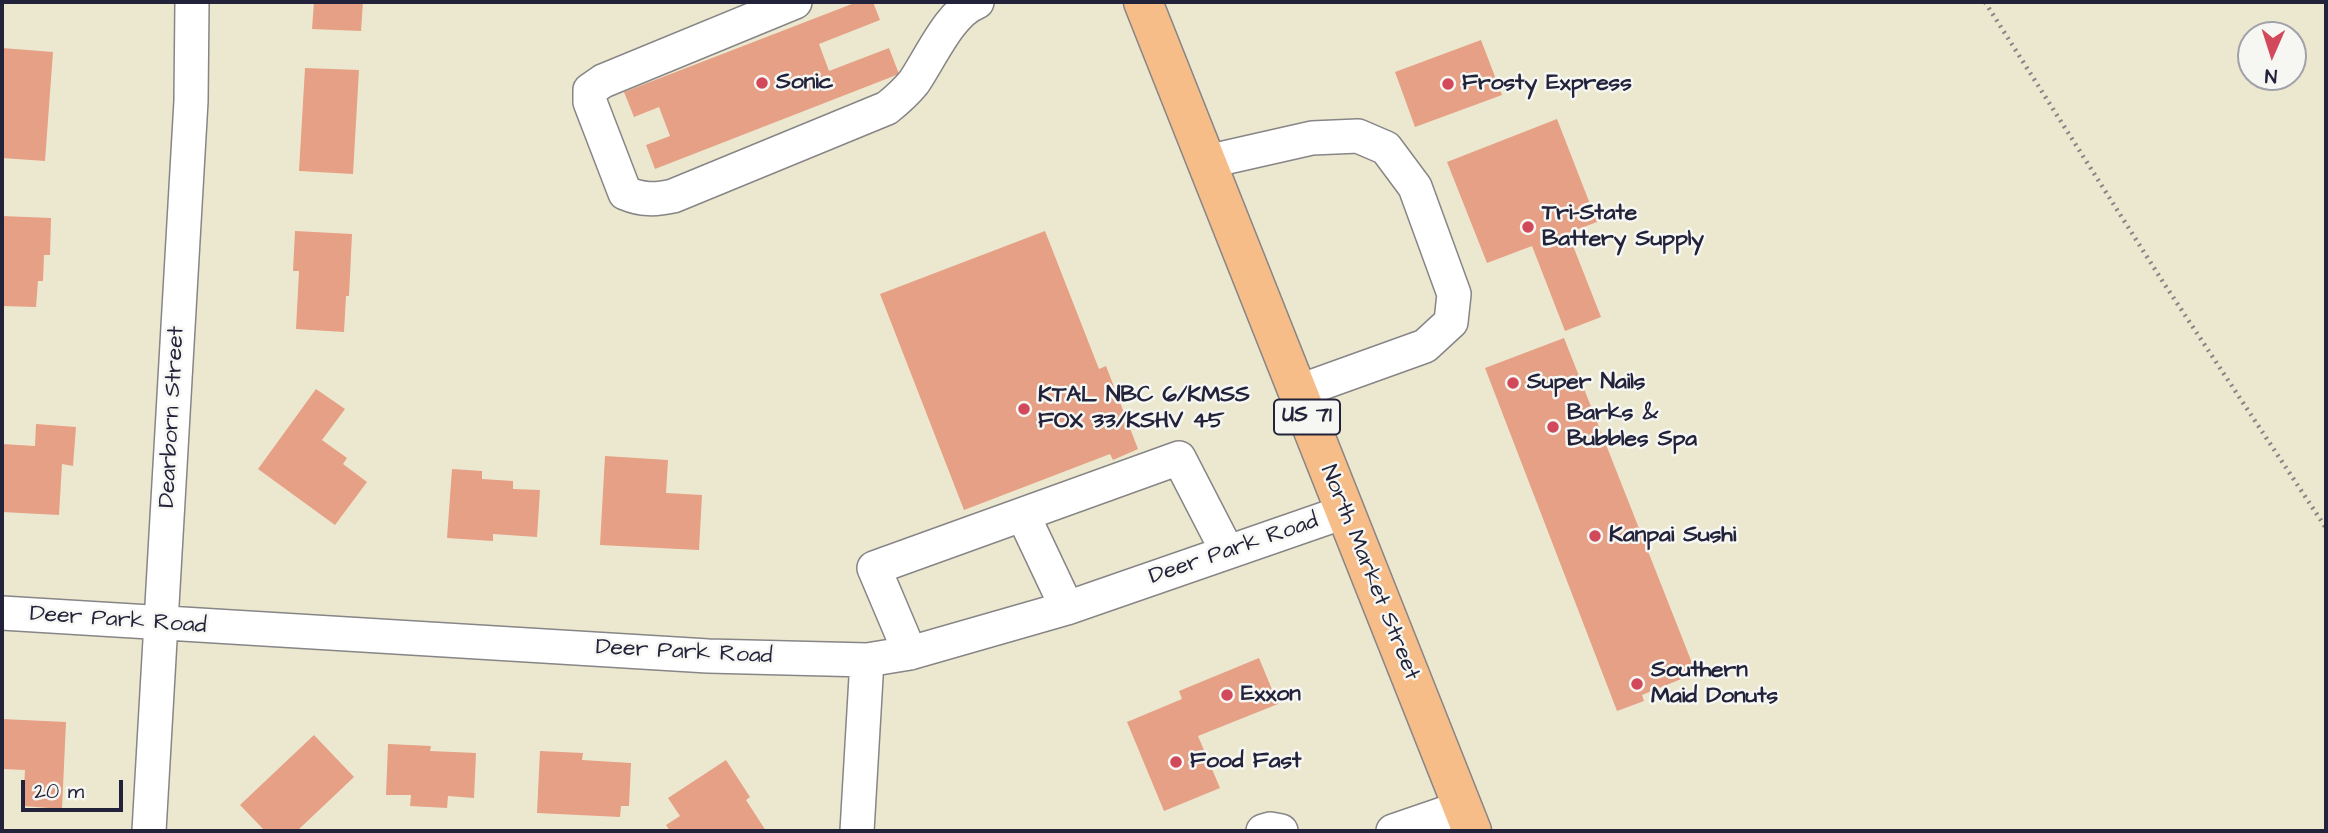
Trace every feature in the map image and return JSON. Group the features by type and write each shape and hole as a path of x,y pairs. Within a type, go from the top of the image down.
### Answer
{"main road":[{"name":"North Market Street","path":"1143,2 1468,819"}],"street":[{"name":"Dearborn Street","path":"149,831 191,101 192,2"},
{"path":"795,2 603,81 590,90 590,102 625,193 647,199 673,196 887,108 913,83 965,3"},
{"path":"1206,162 1312,138 1358,136 1386,148 1415,187 1454,294 1451,321 1425,346 1297,392"},
{"path":"910,653 874,568 1179,458 1227,551"},
{"name":"Deer Park Road","path":"2,613 694,656 867,660 910,653 1067,608 1344,512"},
{"path":"1023,515 1067,608"},
{"path":"857,831 867,660"},
{"path":"1393,831 1468,819"},
{"path":"1264,831 1281,831"}],"path":[{"path":"1984,2 2163,282 2326,528"}],"building":[{"path":"314,2 363,2 361,31 312,29"},
{"name":"Sonic","path":"857,2 873,2 880,20 819,44 829,71 889,48 899,74 655,169 646,145 670,136 659,107 634,117 624,92"},
{"name":"Frosty Express","path":"1481,40 1502,95 1415,127 1395,72"},
{"path":"2,48 53,52 45,161 2,158"},
{"path":"305,68 359,70 353,174 299,171"},
{"name":"Tri-State Battery Supply","path":"1557,119 1597,222 1568,233 1601,317 1565,331 1532,246 1487,263 1447,162"},
{"path":"2,216 51,218 50,255 44,255 43,281 38,281 36,307 2,306"},
{"path":"295,231 352,234 344,332 296,329 299,271 293,271"},
{"name":"KTAL NBC 6/KMSS FOX 33/KSHV 45","path":"1045,231 1099,369 1106,366 1138,449 1113,460 1110,454 964,510 880,294"},
{"path":"1564,338 1696,673 1642,695 1644,701 1617,711 1485,368"},
{"path":"316,389 345,409 322,440 347,458 343,464 367,482 335,525 258,469"},
{"path":"36,424 76,427 73,466 62,464 59,515 2,512 2,444 35,446"},
{"path":"605,456 668,460 666,493 702,495 699,550 600,545"},
{"path":"452,469 482,471 482,479 513,481 513,489 540,490 537,537 493,534 493,541 447,538"},
{"path":"1259,658 1278,704 1198,736 1220,788 1164,811 1127,722 1182,699 1179,691"},
{"path":"2,719 66,722 62,809 23,806 25,770 2,769"},
{"path":"314,735 354,777 297,831 265,831 240,805"},
{"path":"388,744 431,746 430,751 476,753 474,798 448,796 447,808 410,806 411,795 386,795"},
{"path":"540,751 583,753 582,760 631,763 629,806 621,806 620,817 537,813"},
{"path":"726,760 750,797 746,800 766,831 670,831 666,825 680,816 668,798"}],"place":[{"name":"Sonic","path":"762,83"},
{"name":"Frosty Express","path":"1448,84"},
{"name":"Tri-State Battery Supply","path":"1528,227"},
{"name":"Super Nails","path":"1513,383"},
{"name":"KTAL NBC 6/KMSS FOX 33/KSHV 45","path":"1024,409"},
{"name":"Barks & Bubbles Spa","path":"1553,427"},
{"name":"Kanpai Sushi","path":"1595,536"},
{"name":"Southern Maid Donuts","path":"1637,684"},
{"name":"Exxon","path":"1227,695"},
{"name":"Food Fast","path":"1176,762"}]}
